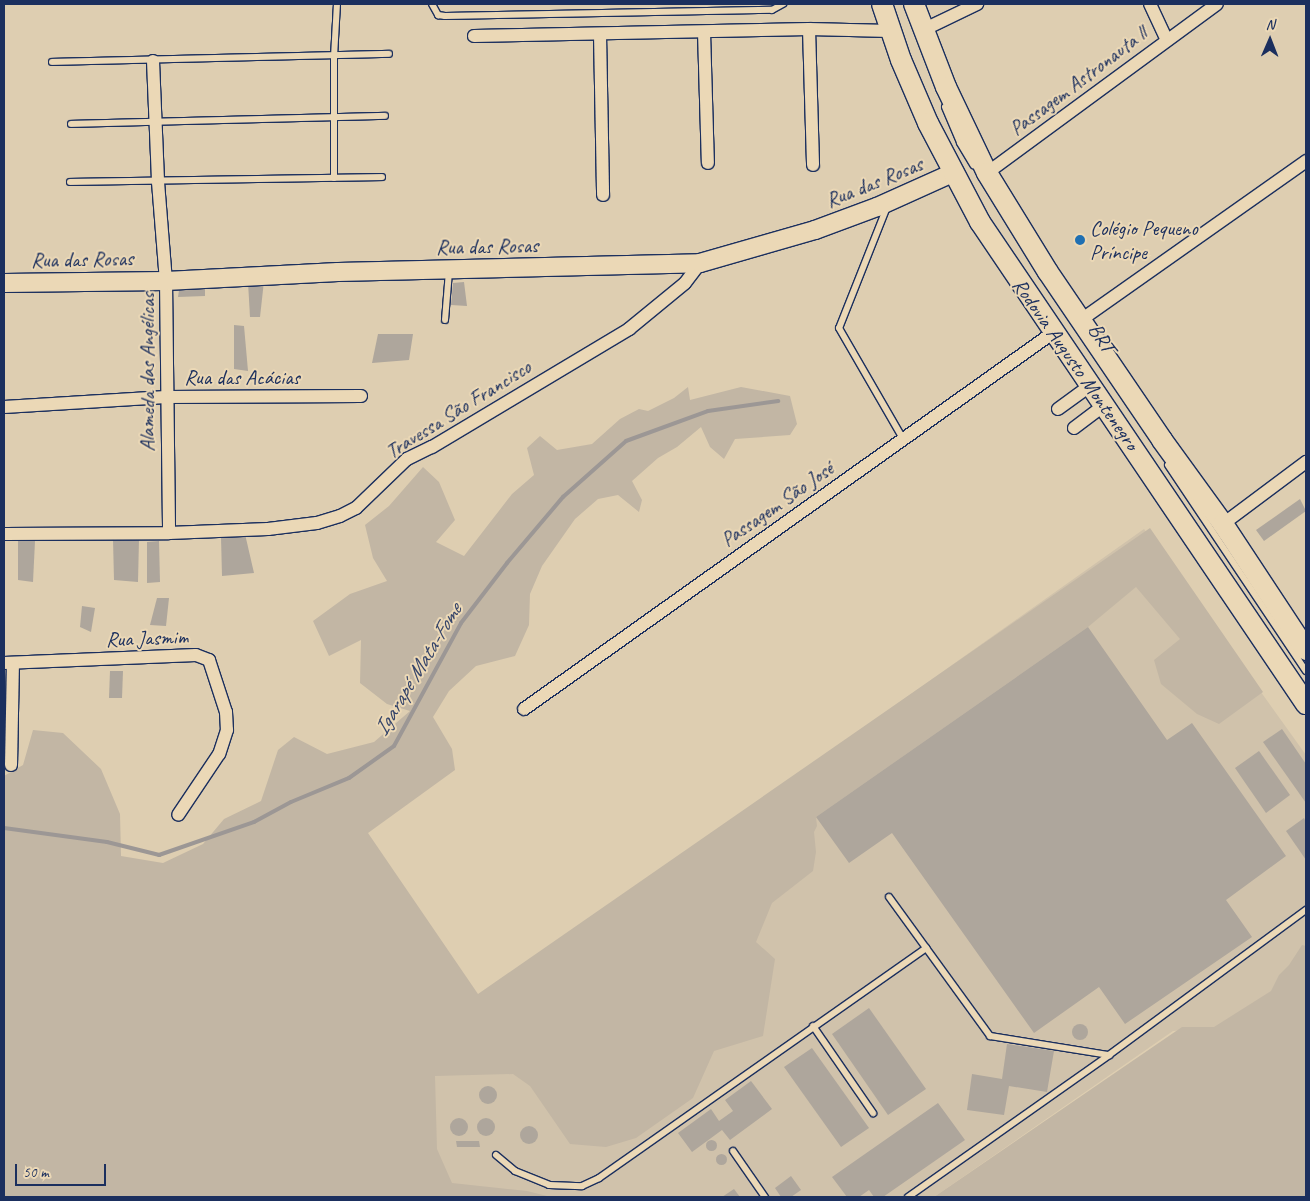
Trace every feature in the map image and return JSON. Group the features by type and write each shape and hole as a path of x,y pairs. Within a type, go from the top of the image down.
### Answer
{"main road":[{"name":"Rodovia Augusto Montenegro","path":"882,4 890,31 928,123 996,249 1091,385 1306,704"},
{"name":"Rodovia Augusto Montenegro","path":"914,4 926,29 946,87 981,171 1162,440 1223,524 1306,650"}],"street":[{"path":"926,29 977,4"},
{"path":"1150,4 1167,40"},
{"name":"Passagem Astronauta ll","path":"981,171 1217,4"},
{"path":"810,30 813,165"},
{"path":"474,36 810,30 890,31"},
{"path":"704,32 708,163"},
{"path":"600,34 603,195"},
{"name":"Alameda das Angélicas","path":"153,61 158,182 166,280 168,533"},
{"path":"1081,320 1306,162"},
{"name":"Rua das Rosas","path":"4,283 166,280 338,272 700,263 815,230 890,201 955,172"},
{"name":"Travessa São Francisco","path":"4,534 168,533 268,529 317,523 340,516 356,508 408,459 432,447 629,329 671,296 700,263"},
{"name":"Passagem São José","path":"524,709 1054,332"},
{"path":"1058,409 1091,385"},
{"name":"Rua das Acácias","path":"4,407 166,397 361,396"},
{"path":"1074,428 1105,406"},
{"path":"1223,524 1306,462"},
{"name":"Rua Jasmim","path":"8,663 196,655 209,660 226,712 228,730 218,754 178,815"},
{"path":"8,663 11,765"}],"lane":[{"path":"334,178 334,57 338,4"},
{"path":"432,4 438,15 445,16 772,10 783,4"},
{"path":"52,62 334,57 388,54"},
{"path":"941,98 960,143 981,171"},
{"path":"71,124 385,116"},
{"path":"70,182 382,177"},
{"path":"890,201 839,328 903,439"},
{"path":"445,320 449,270"},
{"path":"1042,276 1052,293"},
{"path":"1162,456 1306,671"},
{"path":"889,897 990,1036 1109,1055"},
{"path":"908,1197 1109,1055 1306,910"},
{"path":"496,1155 515,1171 531,1180 564,1187 582,1186 599,1178 926,948"},
{"path":"813,1026 873,1113"},
{"path":"733,1151 765,1197"}],"shaded area":[{"path":"688,387 690,400 741,387 790,396 797,424 790,435 735,439 724,459 710,447 701,427 677,447 658,458 632,481 642,500 639,512 618,495 598,499 575,519 542,566 530,594 529,625 515,656 476,666 449,691 433,717 452,749 455,770 368,833 478,994 1150,528 1263,692 1219,724 1197,714 1161,684 1154,660 1180,639 1136,587 1088,627 816,817 817,826 814,832 816,852 813,871 772,903 756,942 775,959 763,1036 714,1051 693,1098 636,1138 606,1147 570,1144 530,1086 513,1074 435,1076 437,1149 452,1183 527,1191 551,1197 4,1197 4,776 23,765 33,730 63,733 101,769 120,814 121,856 163,863 203,844 224,819 261,801 278,750 294,737 327,754 374,742 410,711 387,704 360,683 361,640 329,656 313,621 350,594 387,581 373,558 365,525 389,506 423,467 439,482 455,520 436,542 464,556 512,494 534,475 527,448 540,436 557,450 592,444 620,419 639,409 648,411 674,398"},
{"path":"1144,529 1306,755 1306,974 1234,1025 1173,1031 934,1197 457,1197 396,1139 476,1002"},
{"path":"1302,945 1306,946 1306,1197 934,1197 1182,1027 1214,1027 1271,991 1279,975 1289,965"}],"building":[{"path":"264,281 260,317 250,317 248,282"},
{"path":"464,282 467,306 451,305 453,283"},
{"path":"180,284 205,284 205,296 178,297"},
{"path":"234,325 244,326 248,371 234,369"},
{"path":"378,334 413,334 409,360 372,363"},
{"path":"1300,499 1306,511 1264,541 1256,530"},
{"path":"245,534 254,573 222,576 221,537"},
{"path":"18,539 35,541 33,582 18,580"},
{"path":"113,539 139,539 138,582 114,580"},
{"path":"159,541 160,582 147,583 147,542"},
{"path":"157,598 169,598 166,626 150,625"},
{"path":"82,606 95,608 91,632 80,627"},
{"path":"1088,627 1167,740 1192,723 1286,856 1226,900 1252,937 1125,1024 1099,987 1034,1033 892,833 849,863 816,817"},
{"path":"110,671 123,671 122,698 109,698"},
{"path":"1282,729 1306,764 1306,803 1263,742"},
{"path":"1259,751 1290,795 1266,813 1235,768"},
{"path":"1304,818 1306,822 1306,860 1286,831"},
{"path":"869,1008 926,1089 888,1115 832,1034"},
{"path":"1080,1024 1086,1026 1088,1032 1086,1038 1080,1040 1074,1038 1072,1032 1074,1026"},
{"path":"1007,1044 1054,1051 1047,1092 1009,1086 1004,1115 967,1110 972,1074 1002,1079"},
{"path":"812,1048 869,1128 841,1147 784,1067"},
{"path":"751,1081 772,1109 730,1140 722,1130 692,1152 678,1133 711,1109 719,1121 733,1111 725,1100"},
{"path":"488,1086 494,1089 497,1095 494,1101 488,1104 482,1101 479,1095 482,1089"},
{"path":"938,1103 965,1140 883,1197 874,1197 869,1190 859,1197 847,1197 832,1177"},
{"path":"459,1118 465,1121 468,1127 465,1133 459,1136 453,1133 450,1127 453,1121"},
{"path":"486,1118 492,1121 495,1127 492,1133 486,1136 480,1133 477,1127 480,1121"},
{"path":"529,1126 535,1129 538,1135 535,1141 529,1144 523,1141 520,1135 523,1129"},
{"path":"711,1139 717,1145 711,1151 705,1145"},
{"path":"456,1141 479,1141 480,1147 457,1147"},
{"path":"721,1153 727,1159 721,1165 715,1159"},
{"path":"791,1176 801,1190 791,1197 781,1197 775,1188"},
{"path":"734,1189 740,1197 722,1197"}],"waterway":[{"name":"Igarapé Mata-Fome","path":"4,828 107,842 159,855 254,822 291,802 349,778 394,746 461,623 507,563 563,497 626,441 708,411 778,401"}],"place":[{"name":"Colégio Pequeno Príncipe","path":"1080,240"}]}
